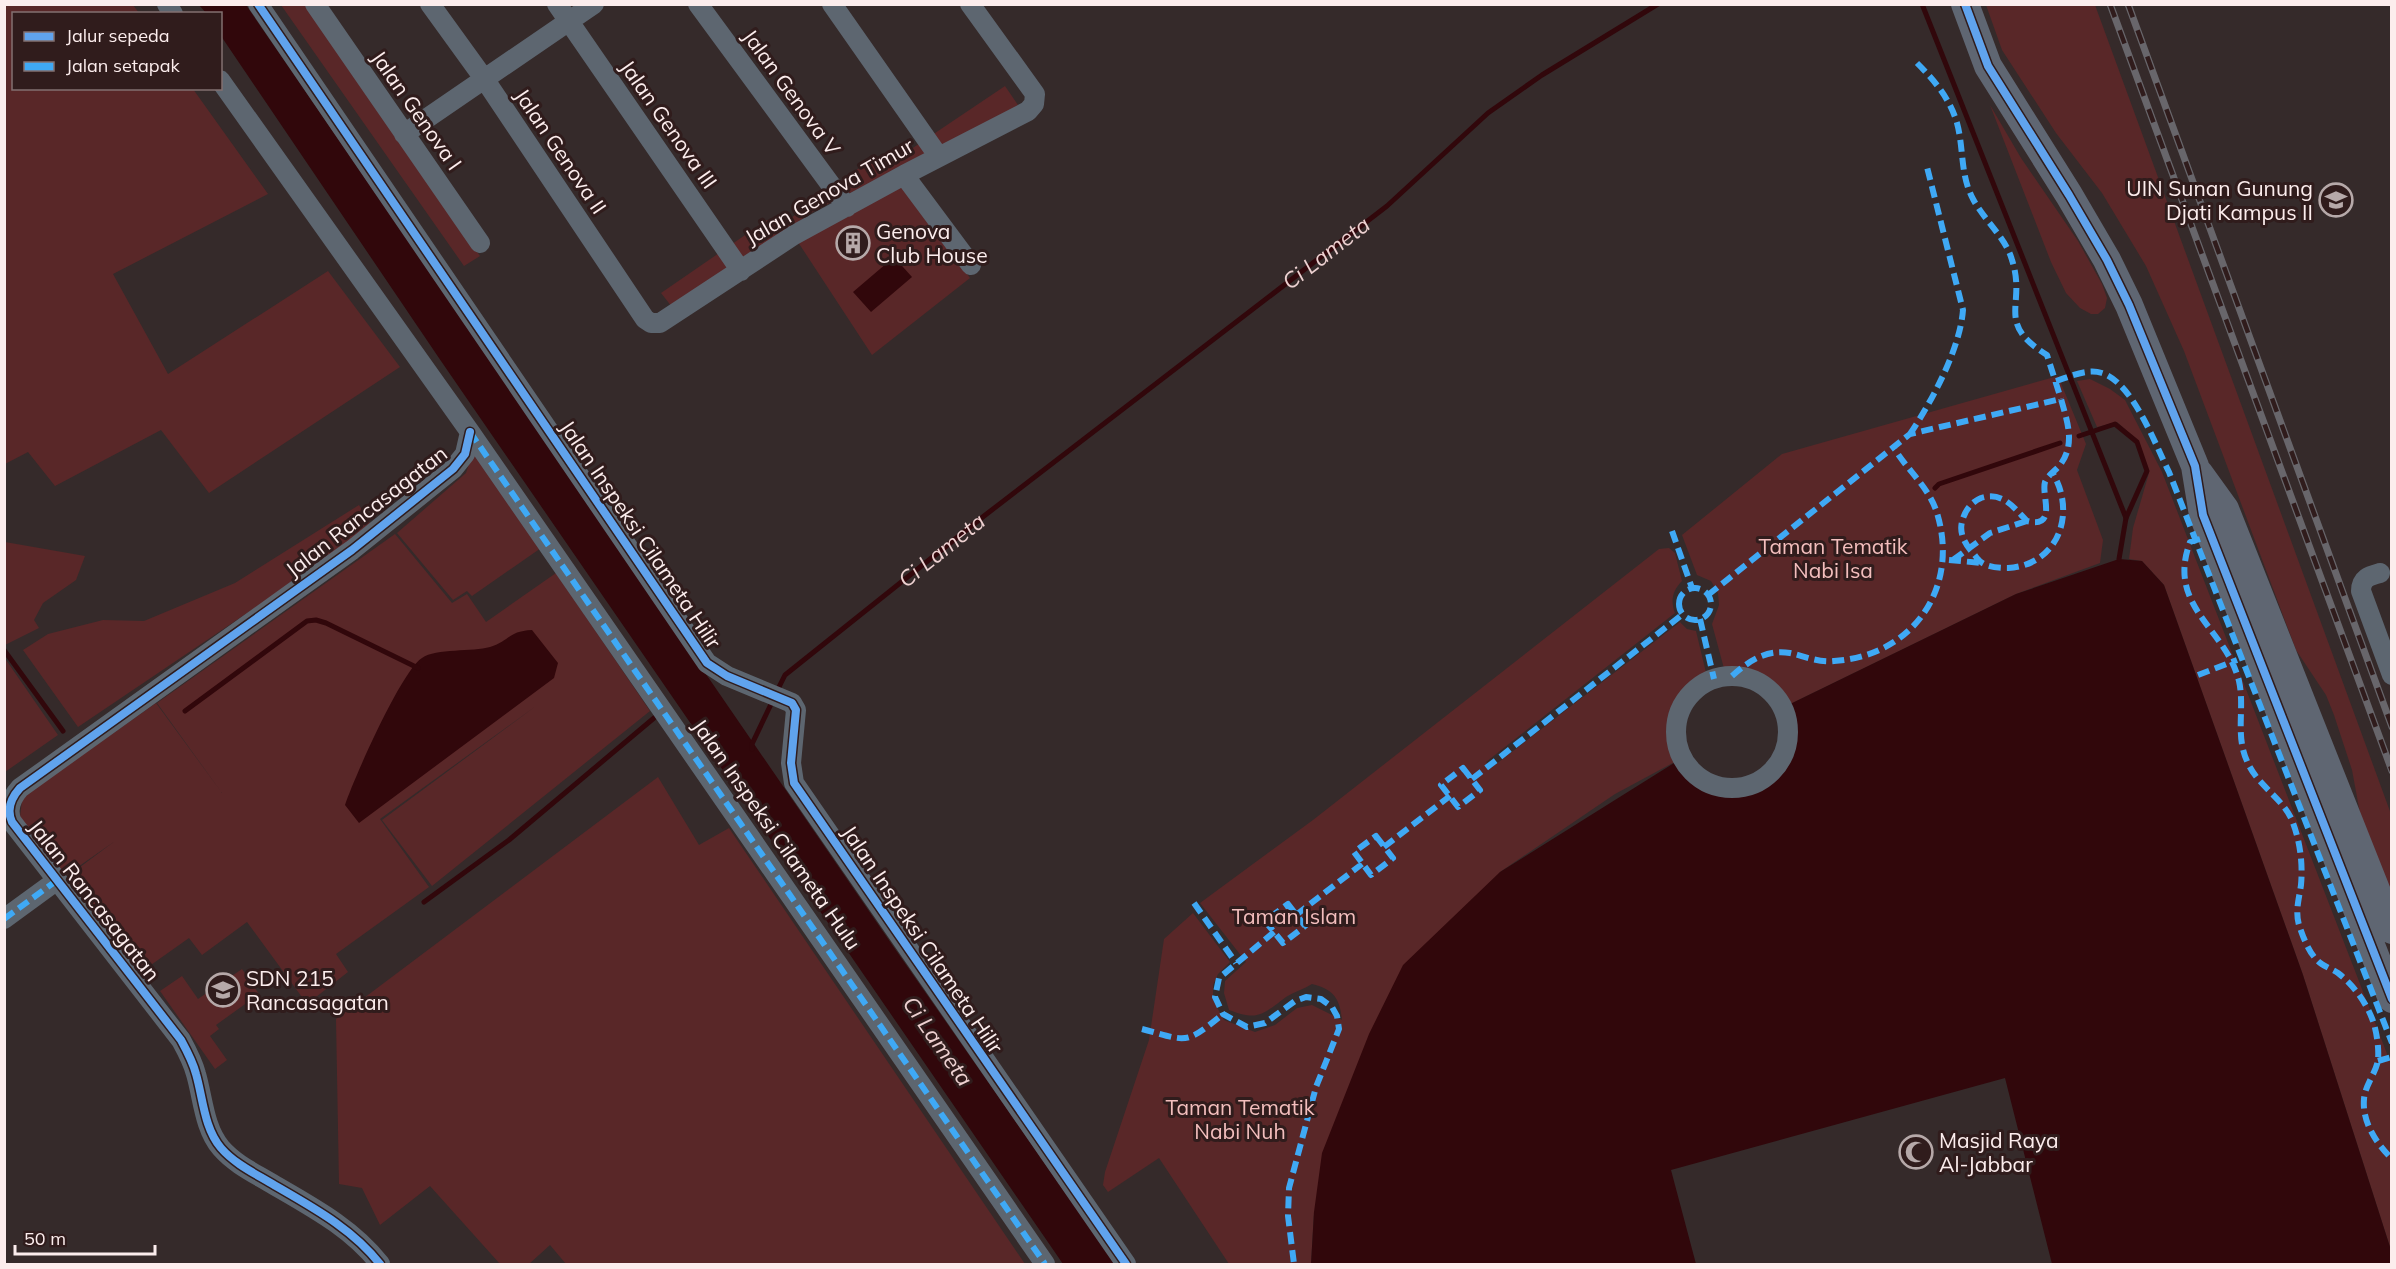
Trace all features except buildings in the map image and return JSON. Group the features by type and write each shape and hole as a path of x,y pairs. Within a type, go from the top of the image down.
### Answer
{"street":[{"name":"Jalan Inspeksi Cilameta Hilir","path":"258,4 707,663 727,676 792,703 796,710 791,763 794,783 1126,1264"},
{"name":"Jalan Genova I","path":"315,4 480,243"},
{"name":"Jalan Genova II","path":"430,4 645,319 651,323"},
{"name":"Jalan Genova III","path":"557,4 741,271"},
{"path":"404,134 594,4"},
{"name":"Jalan Genova V","path":"698,4 847,207"},
{"path":"832,4 939,156"},
{"name":"Jalan Genova Timur","path":"651,323 660,322 794,235 939,156 1028,111 1034,104 1035,94 970,4"},
{"path":"1965,4 1988,66 2107,260 2144,340 2194,466 2203,515 2391,999"},
{"path":"222,83 470,432"},
{"path":"904,175 971,265"},
{"name":"Jalan Rancasagatan","path":"380,1264 353,1235 335,1221 248,1169 219,1146 207,1119 189,1054 56,881 10,817 10,802 20,788 352,550 460,463 465,454 470,432"},
{"name":"Jalan Inspeksi Cilameta Hulu","path":"470,432 1045,1264"},
{"path":"2194,466 2225,509 2391,930"},
{"path":"2380,573 2366,577 2361,584 2361,591 2391,675"},
{"path":"1732,676 1756,682 1772,693 1782,708 1787,726 1787,743 1780,762 1769,774 1747,786 1732,788 1717,786 1701,779 1687,766 1678,749 1676,730 1679,712 1689,696 1703,684 1714,679 1732,676"},
{"path":"4,919 56,881"}],"green space":[{"path":"5,4 133,5 138,12 12,12 12,90 194,90 268,194 113,274 168,374 328,271 400,367 209,493 161,430 55,486 28,452 5,464"},
{"path":"281,5 307,5 480,256 464,266"},
{"path":"1986,5 2095,5 2391,814 2391,895 2360,813 2352,770 2334,715 2326,695 2296,650 2184,351 2146,266 2102,193 2056,133 2002,50"},
{"path":"1005,86 1018,105 1001,118 814,211 672,307 661,293 767,220 780,226 870,160 883,168"},
{"path":"1990,105 2021,158 2078,241 2102,284 2107,298 2105,308 2098,314 2091,314 2080,308 2066,293 2051,262"},
{"path":"902,185 970,278 872,355 796,239"},
{"name":"Taman Tematik Nabi Isa","path":"2058,376 2086,444 2077,470 2103,540 2100,563 2016,594 1782,708 1771,694 1758,684 1744,678 1726,676 1712,624 1719,605 1718,593 1711,581 1697,575 1682,535 1782,454"},
{"path":"2090,379 2125,400 2162,472 2391,1064 2391,1250 2303,975 2164,585 2142,561 2129,559 2133,528 2149,473 2138,441 2117,422 2097,427 2077,381"},
{"path":"473,452 541,548 472,596 467,591 453,600 397,533 466,473"},
{"path":"359,505 371,525 354,541 78,727 23,650 48,634 103,620 144,621 235,583"},
{"path":"395,534 452,603 467,594 486,622 556,573 650,711 432,886 382,820 536,706 380,819 429,887 336,954 348,972 307,1004 247,922 202,955 189,938 141,972 68,876 115,841 65,876 20,817 22,800 27,794 156,703 222,793 157,703"},
{"path":"5,542 85,556 76,580 43,603 34,620 39,628 5,645"},
{"path":"1669,548 1675,553 1682,581 1673,595 1675,613 1486,762 1491,768 1680,622 1687,629 1696,631 1708,681 1690,695 1680,714 1677,736 1682,758 1615,794 1500,872 1314,1212 1311,1264 1229,1264 1159,1158 1108,1192 1103,1185 1105,1172 1149,1040 1164,939 1193,913 1230,962 1218,974 1213,985 1213,1000 1224,1020 1255,1032 1275,1025 1297,1008 1312,1005 1342,1020 1334,996 1325,989 1312,984 1259,1014 1247,1015 1229,1010 1224,993 1225,981 1246,962 1200,903 1313,820 1659,549"},
{"path":"4,657 58,735 5,772 4,772"},
{"path":"658,777 699,845 729,828 1025,1264 566,1264 550,1245 529,1264 500,1264 430,1186 380,1225 362,1188 339,1184 336,1019"},
{"path":"242,969 259,994 216,1025 219,1029 210,1036 227,1060 215,1069 160,991 182,976 198,999"}],"water":[{"path":"199,5 246,5 893,946 1115,1264 1063,1264 441,361 222,37 222,12 205,12"},
{"path":"894,257 912,277 871,312 853,292"},
{"path":"2119,559 2142,561 2164,585 2303,975 2391,1250 2391,1264 2052,1264 2005,1078 1671,1170 1696,1264 1311,1264 1314,1212 1322,1153 1369,1034 1403,965 1500,872 1682,758 1693,772 1708,781 1723,786 1740,787 1755,783 1769,775 1779,762 1786,745 1787,726 1782,708 2016,594"},
{"path":"532,630 558,663 554,678 359,823 345,805 379,726 413,667 428,655 490,647 513,634"}],"waterway":[{"name":"Ci Lameta","path":"777,691 785,675 984,516 1387,206 1488,113 1542,75 1658,4"},
{"path":"1922,4 2126,518 2119,559"},
{"path":"2079,436 2115,424 2137,442 2147,471 2126,518"},
{"path":"1935,488 1939,484 2060,443"},
{"path":"185,711 307,621 316,620 326,623 418,668"},
{"path":"4,650 63,731"},
{"name":"Ci Lameta","path":"752,749 752,744 773,700"},
{"path":"424,902 509,840 654,718"}],"railway":[{"path":"2110,4 2392,771"},
{"path":"2128,4 2392,727"}],"marked path":[{"path":"1917,63 1941,91 1954,114 1969,190 1978,207 2005,244 2012,260 2016,276 2017,323 2021,333 2047,355 2061,399"},
{"path":"1910,434 1936,391 1951,358 1963,310 1926,163"},
{"path":"2056,381 2084,372 2102,373 2124,389 2150,431 2169,472 2392,1043"},
{"path":"1708,595 1910,434 2061,399 2069,432 2068,449 2060,465 2058,467 2056,469 2054,471 2052,473 2050,475 2045,482 2046,509 2042,520 2027,521 2007,502 1989,496 1977,500 1964,515 1961,530 1965,542 1980,561 1990,566 2008,568 2026,565 2051,547 2063,519 2063,503 2059,487 2052,472"},
{"path":"470,432 1045,1264"},
{"path":"1732,676 1758,657 1773,653 1790,653 1828,661 1862,656 1887,646 1907,632 1924,613 1935,591 1942,567 1942,541 1937,513 1929,495 1894,448"},
{"path":"1953,560 1990,533 2027,521"},
{"path":"1672,531 1692,588"},
{"path":"2200,539 2190,542 2185,564 2186,584 2192,601 2232,662 2239,681 2241,731 2243,751 2247,761 2256,777 2281,803 2294,826 2302,868 2297,915 2304,940 2318,961 2338,973 2355,989 2374,1024 2378,1042 2378,1060 2365,1094 2365,1116 2371,1132 2392,1159"},
{"path":"1949,560 1982,563"},
{"path":"1695,588 1706,593 1711,604 1706,615 1695,620 1684,615 1679,604 1684,593 1695,588"},
{"path":"1472,779 1683,614"},
{"path":"1700,619 1714,679"},
{"path":"2198,675 2237,660"},
{"path":"1463,768 1480,790 1458,807 1441,785 1463,768"},
{"path":"1384,847 1450,796"},
{"path":"1376,836 1393,858 1371,875 1354,852 1376,836"},
{"path":"1296,915 1362,864"},
{"path":"4,919 56,881"},
{"path":"1194,903 1236,963"},
{"path":"1288,904 1305,926 1283,943 1265,921 1288,904"},
{"path":"1274,932 1219,978 1215,997 1223,1014 1247,1027 1265,1023 1295,1001 1306,997 1321,999 1332,1007 1337,1016 1339,1029 1316,1087 1289,1188 1288,1216 1294,1264"},
{"path":"1142,1029 1185,1038 1200,1032 1223,1014"},
{"path":"2378,1061 2392,1057"}],"cycle path":[{"path":"258,4 707,663 727,676 792,703 796,710 791,763 794,783 1126,1264"},
{"path":"1965,4 1988,66 2069,195 2107,260 2129,305 2195,466 2203,515 2392,999"},
{"path":"380,1264 343,1228 244,1167 221,1148 207,1122 195,1070 181,1040 12,822 10,808 20,788 352,550 453,469 465,454 470,432"}],"place":[{"name":"UIN Sunan Gunung Djati Kampus II","path":"2336,200"},
{"name":"Genova Club House","path":"853,243"},
{"name":"SDN 215 Rancasagatan","path":"223,990"},
{"name":"Masjid Raya Al-Jabbar","path":"1916,1152"}],"park label":[{"name":"Taman Islam","path":"1294,916"},
{"name":"Taman Tematik Nabi Nuh","path":"1240,1119"}]}
